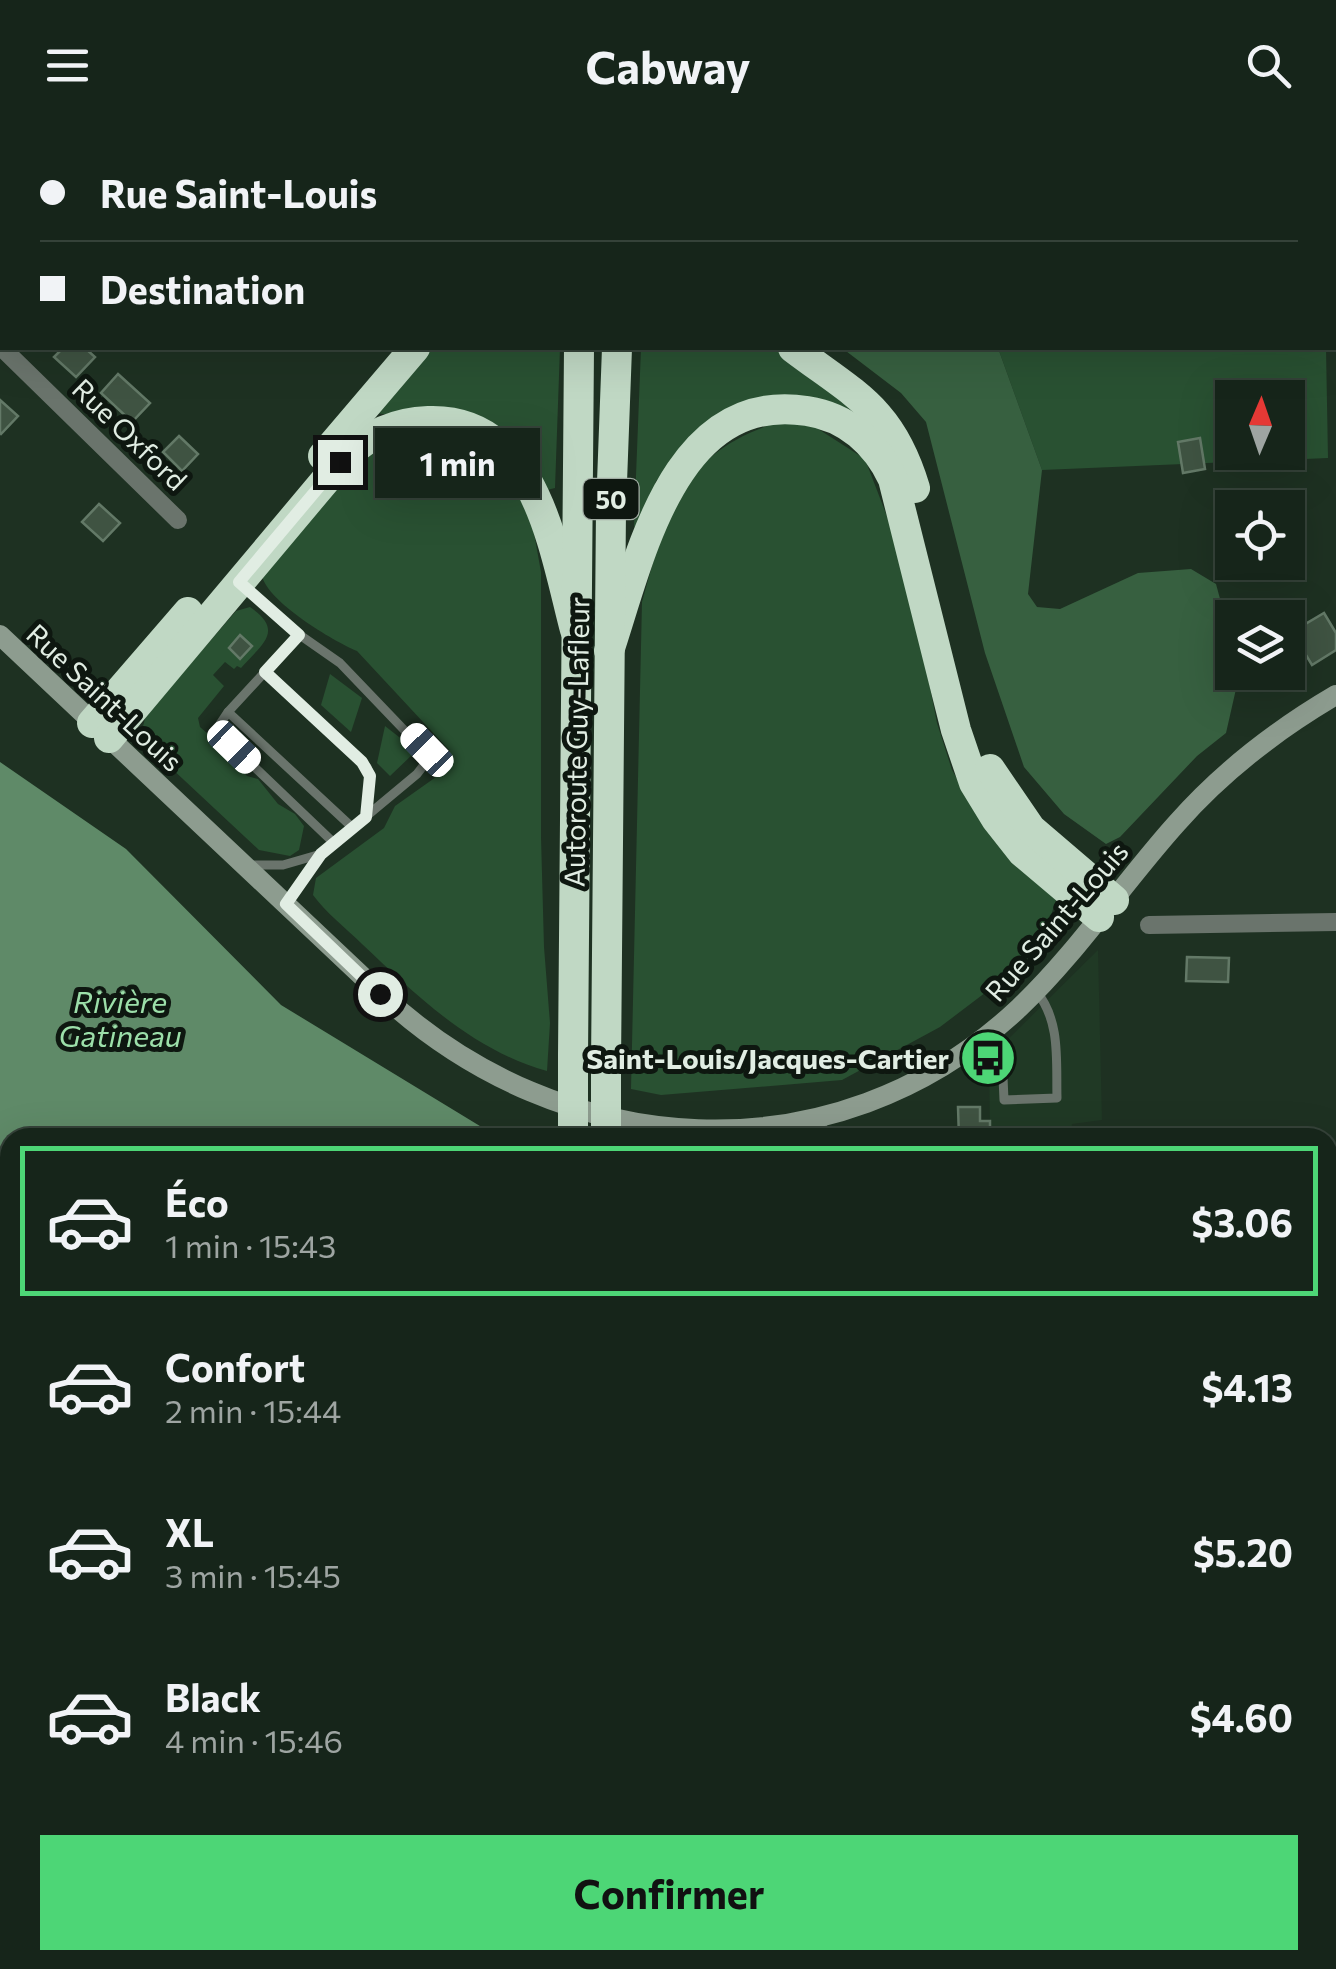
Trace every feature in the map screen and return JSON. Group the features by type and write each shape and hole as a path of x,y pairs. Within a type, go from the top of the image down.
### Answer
{"highway":[{"path":"101,730 413,350"},
{"name":"Autoroute Guy-Lafleur","path":"573,1128 579,350"},
{"name":"Autoroute Guy-Lafleur","path":"606,1128 609,651 617,350"},
{"path":"796,350 863,398 896,438 916,494 980,742 993,775 1031,829 1107,908"},
{"path":"609,651 658,507 680,471 701,447 737,420 773,409 814,412 840,421 871,445 893,479 956,730 974,783 996,820 1022,852 1107,908"},
{"path":"101,730 239,582 358,445 397,426 446,422 468,427 495,443 526,477 548,527 575,630"}],"main road":[{"name":"Rue Saint-Louis","path":"0,636 415,1025 453,1053 514,1086 574,1109 629,1124 671,1128"},
{"name":"Rue Saint-Louis","path":"823,1127 952,1060 988,1034 1036,992 1176,823 1209,790 1280,730 1334,699"}],"street":[{"name":"Rue Oxford","path":"4,350 178,520"},
{"path":"1149,925 1336,922"}],"lane":[{"path":"239,582 299,635 340,664 429,754 428,762 321,854 286,904"},
{"path":"299,635 228,712 220,724 222,736 334,843"},
{"path":"265,672 367,766 370,776 366,817"},
{"path":"228,712 353,828"},
{"path":"244,864 283,865 321,854"},
{"path":"988,1034 1003,1060 1004,1100 1057,1098 1052,1018 1036,992"}],"shaded area":[{"path":"430,350 560,350 555,488 547,490 524,449 479,420 439,409 373,412 398,391"},
{"path":"641,350 784,350 883,426 783,395 736,404 716,418 656,481 646,518 634,527"},
{"path":"845,350 999,350 1042,470 1028,594 1037,607 1060,609 1138,573 1191,569 1216,584 1220,600 1215,600 1215,690 1236,690 1226,733 1197,756 1120,837 1106,844 1064,814 1024,767 985,653 926,422 901,393"},
{"path":"999,350 1326,350 1328,458 1305,459 1305,380 1215,380 1215,463 1042,470"},
{"path":"779,421 812,425 865,459 906,566 937,723 952,770 985,828 1056,900 1047,928 1006,977 940,1027 842,1080 661,1095 631,1089 642,602 672,510 698,470 736,440"},
{"path":"439,427 487,449 529,505 541,572 541,837 550,1023 547,1071 494,1050 447,1019 383,964 313,895 316,878 384,828 395,806 436,777 450,751 357,651 288,609 262,576 361,454"},
{"path":"250,607 266,623 266,638 241,668 234,669 225,662 213,675 224,686 198,718 200,727 247,776 258,779 278,804 295,814 304,826 299,850 290,856 259,850 154,752 142,730 146,715 236,611"},
{"path":"330,674 362,698 351,732 321,705"},
{"path":"385,726 414,753 390,776 377,763"},
{"path":"1098,950 1102,1120 1072,1124 1072,1128 990,1128 989,1058"}],"water":[{"name":"Rivière Gatineau","path":"0,762 126,849 281,1005 483,1128 0,1128"}],"building":[{"path":"61,350 87,350 95,357 76,377 54,357"},
{"path":"118,374 150,403 132,422 101,393"},
{"path":"0,400 18,416 1,434 0,433"},
{"path":"179,436 198,454 182,471 163,452"},
{"path":"1200,438 1205,469 1183,473 1178,442"},
{"path":"99,504 120,523 103,541 82,522"},
{"path":"1324,613 1336,633 1336,650 1312,665 1305,653 1305,624"},
{"path":"240,635 252,646 240,659 229,648"},
{"path":"1187,957 1229,958 1228,982 1186,981"},
{"path":"958,1107 980,1107 980,1121 990,1121 990,1128 959,1128"}],"place":[{"name":"Saint-Louis/Jacques-Cartier","path":"988,1058"}],"route":[{"path":"340,462 239,582 299,635 265,672 367,766 370,776 366,817 321,854 286,904 380,994"}]}
